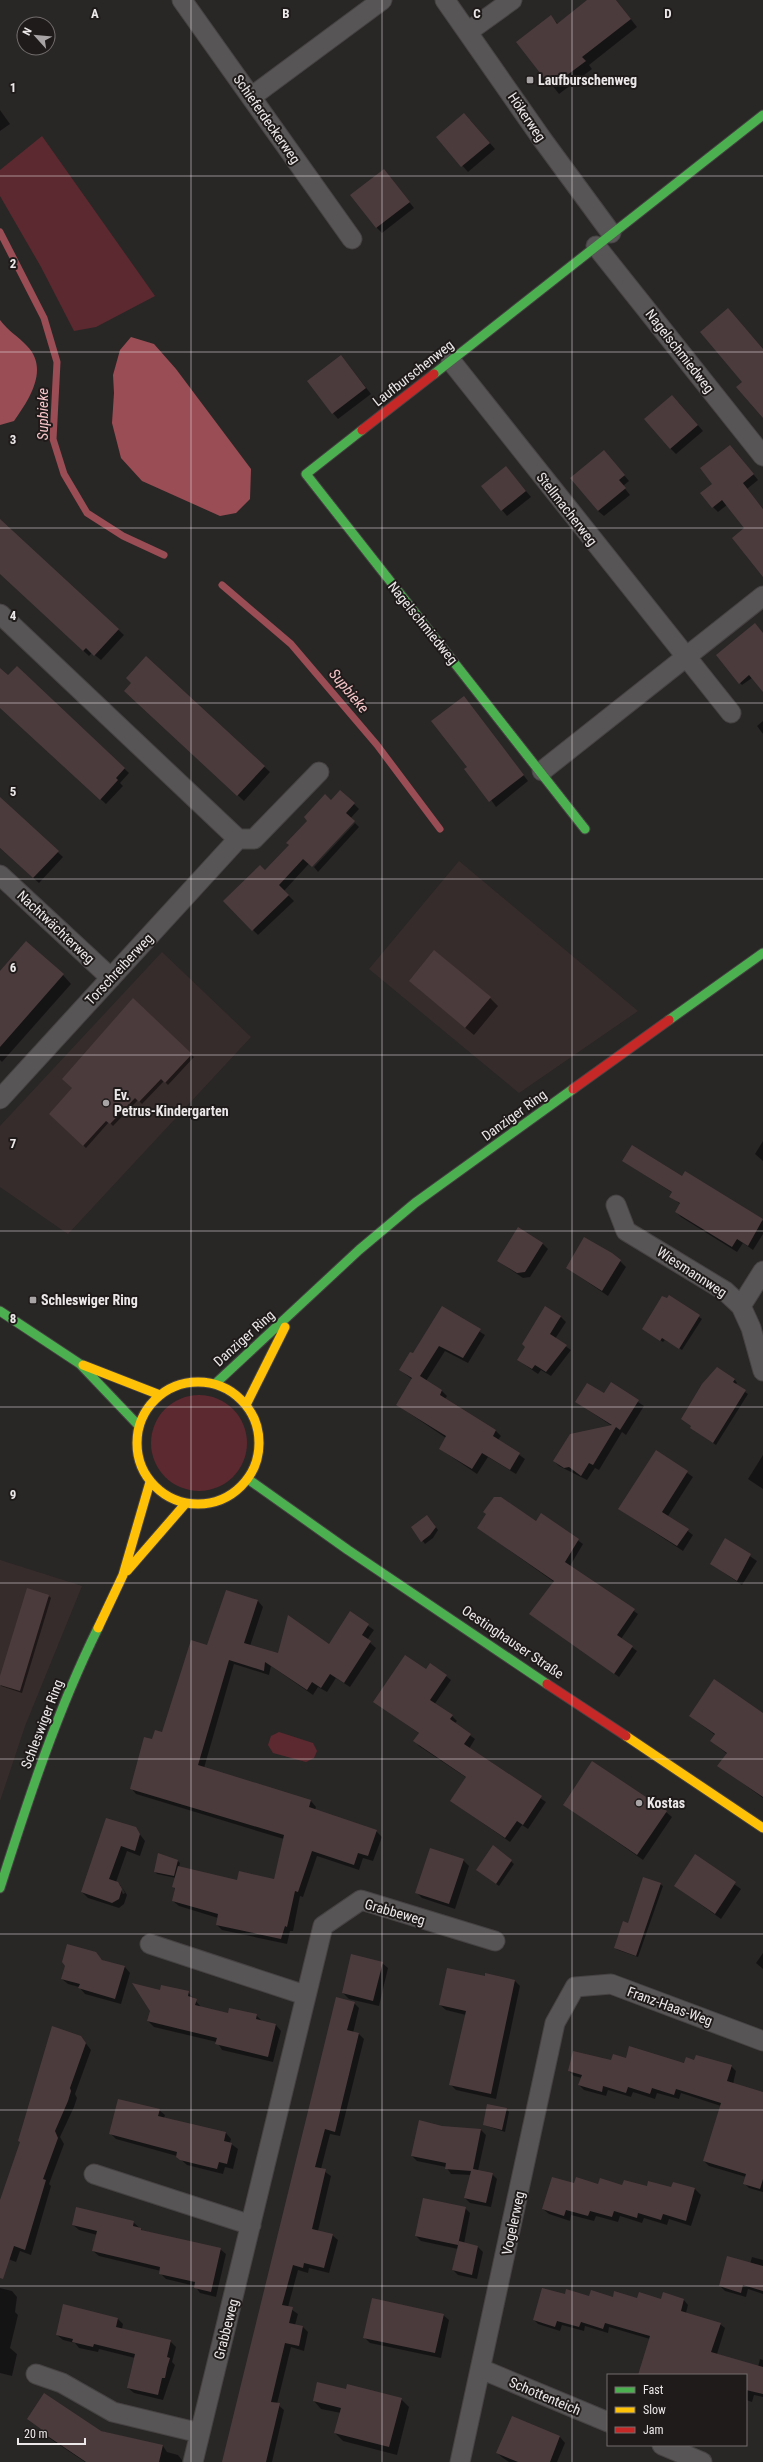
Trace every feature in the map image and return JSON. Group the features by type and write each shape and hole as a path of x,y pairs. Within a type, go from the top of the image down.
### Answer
{"street":[{"name":"Schieferdeckerweg","path":"182,0 352,239"},
{"path":"251,97 382,0"},
{"name":"Hökerweg","path":"445,0 469,31 542,139 611,233"},
{"path":"469,31 512,0"},
{"name":"Laufburschenweg","path":"306,474 451,361 611,233 763,116"},
{"name":"Nagelschmiedweg","path":"596,246 763,456"},
{"name":"Stellmacherweg","path":"451,361 684,657 731,713"},
{"name":"Nagelschmiedweg","path":"306,474 542,771 585,829"},
{"path":"542,771 684,657 763,596"},
{"path":"0,614 238,839 254,838 319,772"},
{"name":"Torschreiberweg","path":"0,1099 238,839"},
{"name":"Nachtwächterweg","path":"0,875 111,978"},
{"name":"Danziger Ring","path":"215,1384 292,1314 359,1250 415,1203 763,953"},
{"name":"Wiesmannweg","path":"616,1205 626,1231 725,1291 741,1306 751,1328 763,1371"},
{"path":"741,1306 763,1271"},
{"path":"0,1311 80,1364 139,1426"},
{"name":"Danziger Ring","path":"246,1405 292,1314"},
{"path":"80,1364 160,1394"},
{"path":"195,1382 215,1384 232,1392 246,1405 256,1422 259,1442 256,1461 248,1479 231,1495 209,1503 186,1504 165,1495 150,1482 140,1465 136,1446 139,1426 147,1409 160,1394 177,1385 195,1382"},
{"name":"Oestinghauser Straße","path":"248,1479 348,1550 763,1828"},
{"name":"Schleswiger Ring","path":"0,1888 31,1792 79,1666 123,1574 150,1482"},
{"name":"Schleswiger Ring","path":"123,1574 186,1504"},
{"name":"Grabbeweg","path":"193,2462 305,1995 323,1926 360,1900 495,1941"},
{"path":"150,1944 305,1995"},
{"name":"Franz-Haas-Weg","path":"575,1987 611,1984 763,2041"},
{"name":"Vogelerweg","path":"460,2462 556,2023 575,1987"},
{"path":"94,2174 251,2225"},
{"name":"Schottenteich","path":"481,2369 607,2422"},
{"path":"36,2374 62,2383 113,2412 200,2433"},
{"path":"664,2446 702,2462"}],"shaded area":[{"path":"42,136 155,296 96,327 74,331 41,267 0,196 0,170"},
{"path":"0,320 27,346 34,355 37,365 37,375 30,395 14,421 0,425"},
{"path":"131,337 154,344 176,369 251,469 250,499 236,513 220,516 142,481 121,458 112,423 114,393 113,375 120,350"},
{"path":"459,861 638,1011 519,1093 369,969"},
{"name":"Ev. Petrus-Kindergarten","path":"162,952 251,1037 68,1234 0,1187 0,1126"},
{"path":"199,1395 217,1399 233,1409 243,1425 247,1443 243,1461 233,1477 217,1487 199,1491 181,1487 165,1477 155,1461 151,1443 155,1425 165,1409 181,1399"},
{"path":"0,1560 82,1586 25,1726 0,1801"},
{"path":"279,1732 313,1743 317,1751 314,1758 306,1762 273,1753 268,1745 271,1736"}],"building":[{"path":"587,0 616,0 631,19 582,57 586,61 551,87 516,42 551,15 557,24"},
{"path":"464,113 490,143 461,167 436,137"},
{"path":"384,169 410,202 376,228 350,195"},
{"path":"728,308 763,349 763,418 736,387 742,382 700,332"},
{"path":"341,355 366,388 332,414 307,381"},
{"path":"672,395 698,425 670,449 644,419"},
{"path":"730,445 754,474 743,483 763,509 763,577 732,538 744,528 722,500 712,508 700,493 712,484 700,468"},
{"path":"604,450 625,475 619,480 626,488 598,511 570,478"},
{"path":"506,466 526,491 501,511 481,486"},
{"path":"0,519 119,629 94,656 86,648 83,651 0,574"},
{"path":"755,623 763,633 763,692 749,675 739,684 716,655"},
{"path":"146,656 265,766 237,796 124,691 131,683 126,678"},
{"path":"17,666 125,768 116,778 118,780 100,800 0,708 0,668 8,675"},
{"path":"464,696 524,775 489,802 464,769 467,767 431,721"},
{"path":"340,790 355,803 346,813 355,821 312,867 303,859 279,885 289,895 252,931 223,901 260,865 265,870 289,845 286,843 307,821 304,817 325,794 331,800"},
{"path":"0,797 59,851 33,878 0,848"},
{"path":"26,941 64,974 0,1047 0,971"},
{"path":"434,950 491,997 465,1028 409,981"},
{"path":"133,998 192,1054 165,1083 161,1079 139,1102 135,1098 110,1124 106,1121 83,1146 49,1114 72,1088 62,1079"},
{"path":"632,1145 682,1176 685,1171 763,1219 748,1246 737,1239 732,1247 675,1212 680,1203 669,1197 672,1192 622,1161"},
{"path":"518,1227 543,1243 525,1272 517,1273 497,1261"},
{"path":"584,1237 621,1260 602,1291 566,1268"},
{"path":"669,1295 700,1315 679,1349 662,1338 660,1341 642,1329 662,1296 667,1298"},
{"path":"442,1306 481,1329 463,1358 439,1346 420,1376 442,1390 440,1395 496,1430 493,1436 520,1453 510,1470 482,1453 472,1469 439,1449 446,1436 396,1405 412,1378 399,1370 410,1352 413,1353"},
{"path":"545,1306 561,1316 550,1334 567,1345 546,1372 535,1365 532,1369 517,1360 525,1347 522,1344"},
{"path":"717,1367 735,1379 733,1382 746,1390 713,1443 690,1428 691,1426 681,1419 702,1384"},
{"path":"611,1382 639,1400 620,1430 616,1427 593,1465 589,1463 581,1476 569,1467 564,1468 553,1461 570,1434 612,1425 575,1402 587,1383 604,1393"},
{"path":"656,1450 688,1471 662,1512 689,1529 677,1546 618,1509"},
{"path":"494,1497 501,1497 536,1521 541,1513 579,1539 565,1562 635,1609 617,1635 633,1646 614,1674 529,1614 554,1581 477,1528 486,1514 483,1512"},
{"path":"427,1515 436,1527 430,1535 421,1542 411,1527"},
{"path":"725,1538 751,1554 737,1581 710,1564"},
{"path":"27,1588 49,1595 20,1691 0,1685 0,1676"},
{"path":"226,1590 258,1600 244,1643 278,1653 288,1615 329,1644 350,1611 369,1624 362,1635 371,1641 344,1683 330,1674 321,1688 312,1682 307,1690 265,1662 264,1671 229,1660 198,1765 311,1800 309,1807 377,1830 368,1856 358,1853 354,1865 312,1851 298,1892 295,1891 287,1927 285,1926 281,1939 216,1925 218,1914 172,1901 175,1888 172,1887 178,1866 237,1880 239,1871 274,1879 284,1835 130,1789 144,1737 152,1739 155,1730 162,1732 191,1640 207,1645"},
{"path":"405,1655 426,1669 430,1663 447,1675 430,1700 453,1715 450,1719 471,1734 464,1744 542,1796 523,1825 517,1821 505,1838 450,1801 466,1777 413,1741 419,1733 373,1702"},
{"path":"714,1679 763,1713 763,1797 717,1766 727,1753 710,1741 715,1734 689,1716"},
{"path":"592,1761 667,1811 637,1855 563,1805"},
{"path":"106,1818 136,1827 140,1834 135,1851 121,1846 109,1879 118,1882 122,1889 119,1899 112,1903 81,1892"},
{"path":"493,1845 512,1860 496,1884 476,1870"},
{"path":"430,1848 464,1859 449,1904 415,1893"},
{"path":"158,1853 178,1860 174,1876 154,1872"},
{"path":"695,1854 736,1882 715,1914 674,1886"},
{"path":"643,1877 661,1883 636,1956 614,1948 623,1921 628,1923"},
{"path":"67,1944 96,1952 102,1960 125,1966 115,1999 78,1988 80,1984 61,1979 65,1966 62,1962"},
{"path":"351,1954 383,1962 373,2001 342,1993"},
{"path":"447,1968 485,1976 485,1973 515,1980 491,2094 449,2085 466,2011 439,2005"},
{"path":"132,1983 160,1990 161,1985 189,1991 188,1996 197,1999 195,2005 228,2013 229,2008 257,2014 256,2019 276,2024 268,2057 215,2044 217,2038 147,2021 150,2011"},
{"path":"336,1997 355,2002 347,2030 359,2033 335,2132 325,2129 315,2167 326,2169 312,2229 333,2234 324,2268 304,2263 303,2268 293,2265 282,2305 293,2307 289,2323 303,2326 299,2346 285,2343 271,2402 280,2403 266,2462 222,2462"},
{"path":"52,2026 81,2036 86,2043 70,2088 71,2091 68,2101 55,2131 58,2138 43,2179 46,2180 25,2250 14,2246 3,2279 0,2278 0,2200 20,2142 18,2141"},
{"path":"629,2046 684,2063 686,2057 694,2060 696,2055 732,2065 727,2081 763,2092 763,2179 760,2189 743,2184 746,2174 703,2161 721,2103 676,2089 674,2095 652,2088 650,2094 628,2087 626,2093 603,2086 602,2092 578,2085 582,2075 568,2071 573,2051 611,2060 613,2054 626,2058"},
{"path":"118,2099 160,2109 158,2116 226,2132 224,2141 232,2143 227,2164 219,2162 217,2169 180,2160 176,2157 177,2152 109,2134"},
{"path":"487,2104 507,2108 502,2130 483,2125"},
{"path":"419,2120 442,2126 481,2129 473,2169 493,2173 486,2203 464,2198 471,2171 445,2169 446,2163 411,2156"},
{"path":"552,2177 574,2183 576,2177 598,2184 600,2178 622,2185 624,2180 647,2186 648,2181 671,2187 673,2182 695,2188 686,2221 663,2214 661,2220 638,2213 637,2218 614,2211 612,2217 590,2211 588,2216 566,2210 564,2216 542,2209"},
{"path":"423,2198 466,2207 458,2245 415,2236"},
{"path":"76,2207 134,2221 133,2226 141,2228 141,2230 221,2248 211,2292 194,2288 195,2282 159,2274 160,2267 92,2251 97,2231 72,2225"},
{"path":"459,2241 478,2246 472,2275 452,2270"},
{"path":"727,2256 763,2266 763,2291 743,2285 741,2293 719,2286"},
{"path":"542,2288 565,2294 566,2289 589,2296 591,2290 613,2297 614,2291 637,2298 639,2292 661,2299 663,2292 684,2299 681,2311 721,2323 711,2352 763,2367 763,2394 747,2390 747,2374 638,2374 650,2336 605,2323 603,2329 581,2322 579,2327 557,2321 555,2327 533,2320"},
{"path":"372,2298 444,2314 435,2353 363,2338"},
{"path":"63,2304 118,2318 116,2327 171,2340 167,2357 170,2358 165,2378 162,2378 158,2395 127,2388 135,2354 94,2344 93,2347 72,2342 73,2339 56,2335"},
{"path":"317,2382 346,2389 347,2384 402,2398 389,2447 334,2433 341,2408 313,2401"},
{"path":"44,2393 101,2431 163,2445 159,2462 86,2462 40,2431 41,2429 27,2419"},
{"path":"512,2416 560,2436 550,2462 518,2462 496,2453"}],"waterway":[{"name":"Supbieke","path":"0,232 44,318 57,362 53,439 64,474 87,513 123,536 164,555"},
{"name":"Supbieke","path":"222,585 291,644 377,745 440,829"}],"traffic: fast":[{"path":"434,374 763,115"},
{"path":"362,430 306,474 585,829"},
{"path":"669,1020 763,953"},
{"path":"215,1384 359,1250 415,1203 573,1089"},
{"path":"0,1311 80,1364 139,1426"},
{"path":"248,1479 348,1550 547,1684"},
{"path":"0,1888 21,1822 56,1724 69,1691 98,1628"}],"traffic: slow":[{"path":"246,1405 285,1327"},
{"path":"83,1365 160,1395"},
{"path":"198,1382 210,1383 221,1387 232,1392 241,1400 249,1409 254,1420 258,1431 259,1443 258,1455 254,1466 249,1477 241,1486 232,1494 221,1499 210,1503 198,1504 186,1503 175,1499 164,1494 155,1486 147,1477 142,1466 138,1455 137,1443 138,1431 142,1420 147,1409 155,1400 164,1392 175,1387 186,1383 198,1382"},
{"path":"98,1628 123,1575 150,1482"},
{"path":"127,1571 186,1503"},
{"path":"626,1736 763,1828"}],"traffic: jam":[{"path":"362,430 434,374"},
{"path":"573,1089 669,1020"},
{"path":"547,1684 626,1736"}],"place":[{"name":"Laufburschenweg","path":"530,80"},
{"name":"Ev. Petrus-Kindergarten","path":"106,1103"},
{"name":"Schleswiger Ring","path":"33,1300"},
{"name":"Kostas","path":"639,1803"}]}
